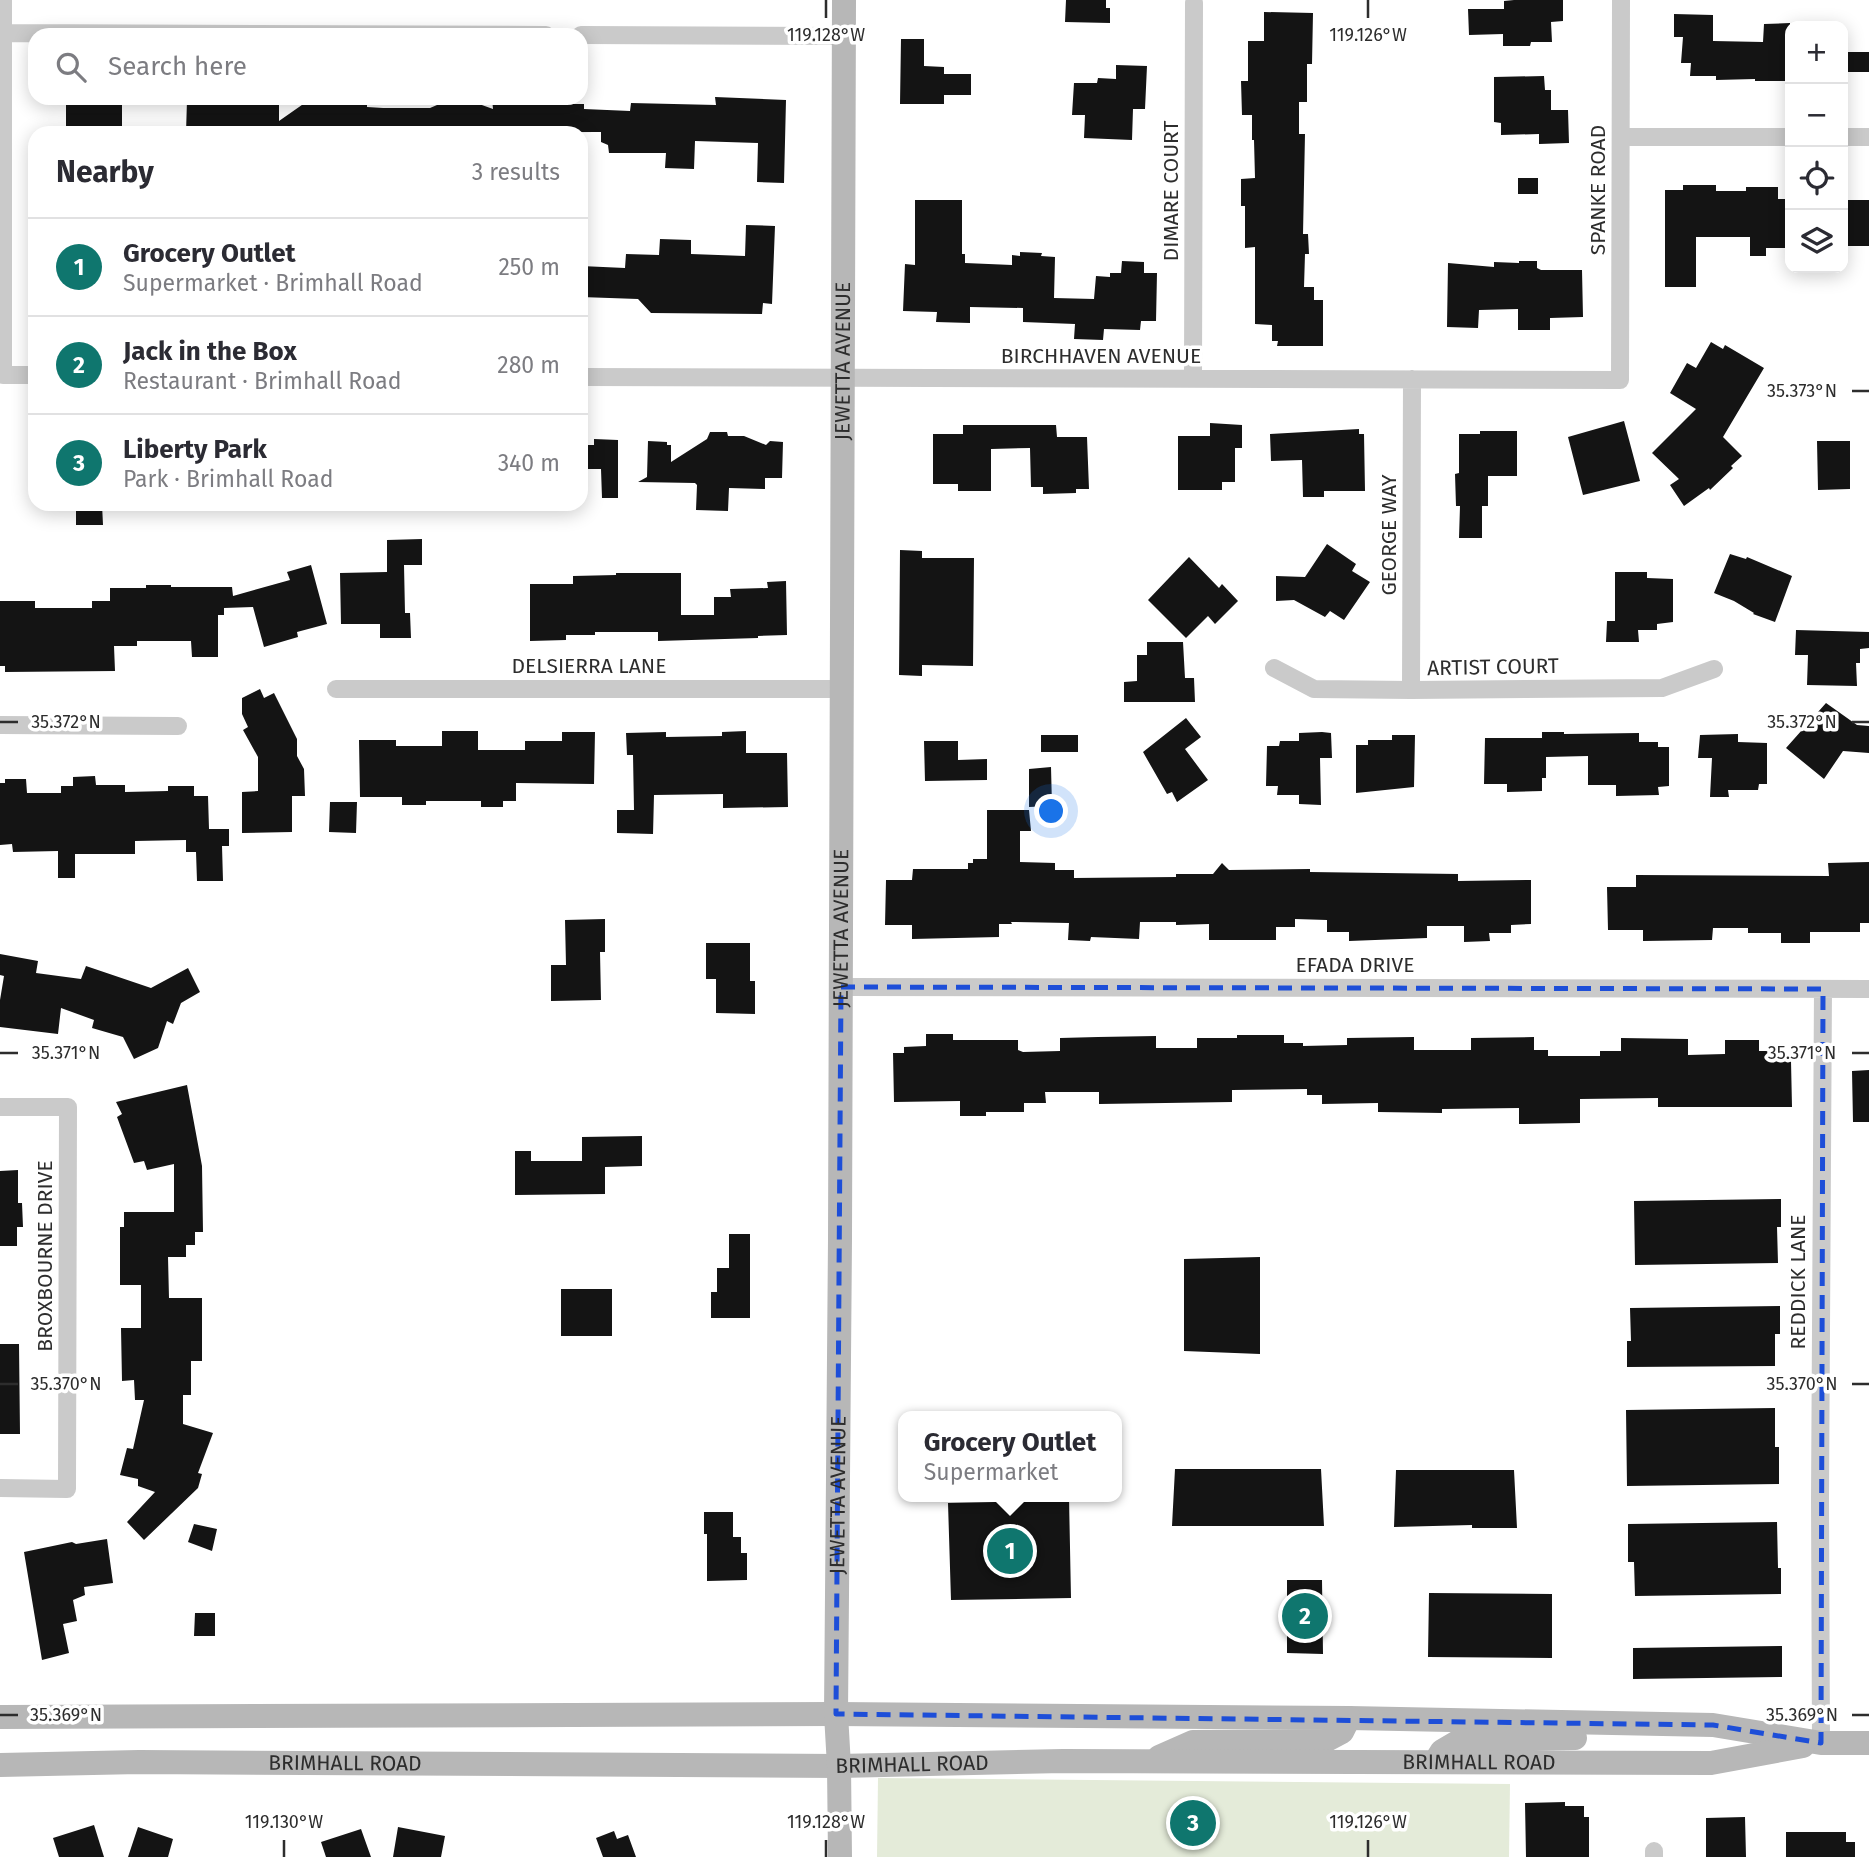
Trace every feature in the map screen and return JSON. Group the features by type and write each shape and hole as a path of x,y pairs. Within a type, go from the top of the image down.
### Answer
{"street":[{"path":"3,0 3,375 28,375"},
{"name":"JEWETTA AVENUE","path":"840,1857 836,1714 844,0"},
{"name":"SPANKE ROAD","path":"1620,380 1621,0"},
{"name":"DIMARE COURT","path":"1193,379 1194,4"},
{"path":"3,33 28,33"},
{"path":"588,35 844,36"},
{"path":"1621,137 1785,137"},
{"path":"1848,137 1869,138"},
{"name":"BIRCHHAVEN AVENUE","path":"588,377 1620,380"},
{"name":"GEORGE WAY","path":"1411,690 1412,379"},
{"name":"ARTIST COURT","path":"1274,668 1314,689 1411,690 1662,688 1714,669"},
{"name":"DELSIERRA LANE","path":"336,689 842,689"},
{"path":"0,725 178,726"},
{"name":"EFADA DRIVE","path":"841,987 1869,989"},
{"name":"REDDICK LANE","path":"1821,1743 1823,989"},
{"name":"BROXBOURNE DRIVE","path":"0,1107 68,1107 67,1489 0,1488"},
{"name":"BRIMHALL ROAD","path":"0,1717 836,1714 1349,1718 1713,1725 1821,1743 1869,1743"},
{"path":"1149,1761 1194,1742 1325,1741 1342,1732 1349,1718"},
{"path":"1435,1762 1442,1751 1459,1741 1586,1738 1618,1723"},
{"name":"BRIMHALL ROAD","path":"0,1765 139,1762 839,1766 1063,1761 1711,1763 1821,1743"}],"highlighted area":[{"path":"841,987 1823,989 1821,1743 1713,1725 836,1714"}],"green space":[{"path":"878,1778 1510,1784 1509,1857 877,1857"}],"building":[{"path":"1066,0 1106,0 1106,8 1110,8 1110,23 1065,22"},
{"path":"1563,0 1563,21 1551,22 1552,42 1531,42 1530,46 1503,46 1503,34 1469,35 1468,9 1504,9 1504,1"},
{"path":"1264,12 1313,13 1312,64 1307,64 1307,102 1299,102 1299,134 1305,134 1303,234 1308,234 1309,254 1305,254 1304,287 1314,287 1314,300 1323,300 1323,346 1277,346 1278,341 1272,341 1272,325 1255,324 1255,247 1245,248 1245,206 1241,206 1241,179 1255,178 1254,140 1252,115 1242,115 1241,81 1248,81 1248,41 1264,41"},
{"path":"1674,14 1713,15 1713,41 1763,42 1764,24 1785,23 1785,81 1716,80 1716,76 1690,76 1691,63 1681,63 1683,37 1674,37"},
{"path":"901,39 924,39 924,66 944,67 944,74 971,74 971,95 944,95 944,104 900,104"},
{"path":"1848,52 1869,52 1869,72 1848,72"},
{"path":"1116,65 1147,66 1145,109 1133,109 1132,140 1084,138 1085,115 1072,115 1074,83 1097,83 1098,78 1116,79"},
{"path":"1544,76 1545,90 1551,90 1551,110 1568,110 1569,143 1539,144 1539,134 1501,135 1501,123 1494,122 1494,77"},
{"path":"715,97 786,100 784,183 757,182 758,143 695,141 694,169 665,168 666,153 609,153 608,145 601,142 601,132 588,132 588,126 186,126 187,105 279,105 279,121 302,105 430,108 437,105 482,105 493,109 493,105 584,105 584,109 630,111 631,103 716,105"},
{"path":"66,105 122,105 122,126 66,126"},
{"path":"1518,178 1538,178 1538,194 1518,194"},
{"path":"1683,185 1716,185 1716,191 1778,187 1778,199 1785,199 1785,248 1766,248 1766,256 1750,256 1750,237 1696,237 1696,287 1665,287 1665,190 1683,190"},
{"path":"915,200 962,200 962,254 965,254 965,263 1012,265 1012,255 1020,256 1020,252 1042,253 1041,256 1055,257 1054,298 1094,299 1096,276 1110,277 1110,273 1121,273 1122,261 1144,262 1144,273 1157,273 1156,321 1141,321 1140,330 1104,329 1103,340 1074,339 1075,324 1023,322 1023,308 970,307 970,323 936,322 937,312 903,311 905,264 915,265"},
{"path":"1848,200 1869,200 1869,246 1848,246"},
{"path":"746,225 775,226 772,304 763,303 762,314 651,313 638,299 588,297 588,266 625,268 626,254 659,255 660,239 691,240 691,254 745,256"},
{"path":"1537,261 1537,268 1541,270 1582,270 1583,317 1550,318 1550,330 1518,330 1518,309 1479,310 1478,328 1447,327 1448,263 1494,267 1494,262"},
{"path":"1711,342 1723,349 1725,345 1764,368 1723,437 1742,456 1710,490 1709,488 1684,506 1670,485 1679,479 1652,453 1696,409 1670,393 1687,363 1696,368"},
{"path":"1624,421 1640,481 1583,495 1568,437"},
{"path":"1210,423 1242,425 1242,448 1235,448 1235,482 1222,482 1222,490 1178,490 1178,436 1210,436"},
{"path":"963,425 1056,425 1057,437 1087,437 1089,489 1076,489 1076,493 1043,494 1043,487 1031,487 1030,448 991,449 991,491 958,491 958,484 933,484 933,434 963,434"},
{"path":"1359,429 1359,434 1364,434 1365,491 1324,491 1324,497 1303,497 1302,460 1271,461 1270,434"},
{"path":"1480,431 1517,431 1517,476 1488,476 1488,506 1482,506 1482,538 1459,538 1460,506 1456,506 1455,474 1459,473 1459,434 1480,434"},
{"path":"710,432 727,432 728,436 744,436 766,445 770,441 783,442 782,478 765,478 765,489 729,488 728,511 696,510 695,483 638,482 647,477 648,441 667,442 667,445 671,445 671,462 707,439"},
{"path":"594,439 618,440 618,498 602,498 601,469 588,469 588,445 594,445"},
{"path":"1817,441 1850,441 1850,489 1818,490"},
{"path":"76,511 102,511 103,525 76,525"},
{"path":"422,539 422,565 404,565 405,613 410,613 411,638 380,638 380,624 341,624 340,573 387,572 387,540"},
{"path":"1327,544 1356,564 1352,571 1370,582 1344,620 1330,611 1325,617 1294,600 1276,601 1276,576 1305,577"},
{"path":"900,550 922,551 922,558 974,558 973,666 922,665 922,676 899,675"},
{"path":"1730,554 1746,559 1747,557 1792,576 1775,622 1753,614 1734,601 1714,593"},
{"path":"1189,557 1219,588 1222,584 1238,601 1215,624 1208,616 1186,638 1148,600"},
{"path":"311,565 327,624 297,632 298,637 264,647 253,607 224,608 224,615 218,615 218,657 192,657 191,641 137,641 137,646 114,646 115,671 5,672 5,666 0,666 0,601 35,601 35,608 92,608 92,601 110,601 110,588 146,588 146,585 232,587 233,596 290,580 287,572"},
{"path":"1615,572 1647,572 1647,578 1673,579 1673,622 1657,624 1657,630 1638,630 1639,642 1606,642 1607,621 1615,621"},
{"path":"681,573 681,615 714,615 714,597 731,597 730,589 768,588 767,582 786,581 787,635 658,641 658,632 595,632 595,635 566,635 566,640 530,641 530,584 573,584 573,576"},
{"path":"1796,630 1869,632 1869,648 1860,649 1860,663 1856,663 1857,686 1807,685 1808,655 1795,655"},
{"path":"1147,642 1183,642 1185,678 1194,678 1195,702 1124,702 1124,682 1137,681 1137,655 1147,655"},
{"path":"260,689 264,698 274,693 297,739 297,756 304,769 305,796 292,796 292,832 242,833 242,792 258,791 258,757 243,730 248,727 242,714 242,698"},
{"path":"1826,703 1857,725 1869,726 1869,753 1843,751 1824,779 1786,748"},
{"path":"1186,718 1201,737 1185,749 1208,780 1177,802 1172,792 1167,794 1143,752"},
{"path":"442,731 478,731 478,750 525,750 525,741 562,741 562,732 595,732 594,784 516,783 516,801 503,801 503,807 481,807 481,801 426,801 426,805 402,805 402,797 360,797 359,740 396,740 396,746 442,746"},
{"path":"746,731 746,753 787,753 788,807 723,808 723,794 654,795 653,834 617,833 617,810 634,810 633,755 627,755 626,733 666,732 666,737 722,736 722,732"},
{"path":"1542,732 1639,733 1639,742 1658,742 1658,747 1669,747 1669,786 1658,787 1659,795 1616,796 1616,785 1588,785 1588,756 1546,757 1546,778 1542,778 1542,791 1507,792 1507,784 1484,784 1485,738 1542,738"},
{"path":"1299,733 1331,733 1332,758 1320,758 1321,805 1299,804 1299,795 1277,795 1278,786 1266,786 1267,746 1279,746 1280,741 1299,741"},
{"path":"1738,734 1738,742 1767,743 1767,784 1759,784 1758,790 1728,790 1729,797 1710,797 1712,758 1698,758 1700,735"},
{"path":"1041,735 1078,735 1078,752 1041,752"},
{"path":"1392,735 1415,735 1414,787 1356,793 1356,745 1368,745 1368,740 1392,740"},
{"path":"924,741 958,741 958,760 987,759 987,780 925,781"},
{"path":"1051,767 1052,806 1029,807 1029,769"},
{"path":"95,776 96,785 125,785 125,792 168,791 168,786 194,786 194,796 208,796 209,829 229,829 229,846 222,846 223,881 197,881 196,852 186,852 186,840 135,841 135,854 75,854 75,878 58,878 58,851 13,852 12,844 0,845 0,783 5,783 5,779 26,779 27,793 61,793 61,786 73,786 73,777"},
{"path":"330,802 357,802 356,833 329,832"},
{"path":"987,810 1029,810 1031,831 1020,831 1020,862 1055,863 1055,870 1074,870 1074,878 1213,874 1222,863 1229,870 1310,869 1310,872 1458,874 1458,881 1531,880 1531,924 1511,925 1511,933 1489,933 1490,941 1464,942 1464,926 1427,926 1427,938 1349,941 1349,932 1327,932 1327,920 1295,919 1295,927 1276,927 1276,940 1209,940 1209,924 1176,925 1176,922 1140,922 1139,939 1091,937 1090,941 1068,940 1069,923 1011,922 1012,924 999,924 999,937 912,939 912,925 885,925 886,880 912,880 913,869 968,869 968,863 973,863 973,859 987,859"},
{"path":"1869,862 1869,923 1860,923 1860,932 1810,932 1810,943 1781,943 1781,933 1748,933 1748,928 1713,928 1712,940 1643,941 1643,930 1608,930 1607,887 1636,887 1636,875 1829,876 1828,863"},
{"path":"605,919 605,952 600,952 601,1000 551,1001 551,965 566,965 565,920"},
{"path":"706,943 750,943 750,981 755,981 755,1014 716,1013 716,979 706,979"},
{"path":"0,954 38,961 36,973 81,979 86,966 151,988 188,968 200,992 181,1003 173,1024 167,1021 158,1048 134,1059 123,1037 92,1028 94,1020 61,1008 58,1034 0,1027 0,1000 4,976 0,975"},
{"path":"926,1034 953,1034 953,1040 1018,1040 1018,1050 1023,1052 1060,1051 1060,1038 1156,1036 1156,1048 1197,1048 1197,1038 1237,1038 1237,1035 1284,1035 1284,1043 1303,1043 1303,1046 1347,1045 1347,1038 1414,1037 1414,1050 1471,1050 1471,1038 1534,1037 1534,1050 1548,1050 1548,1056 1600,1056 1600,1051 1621,1051 1621,1038 1688,1039 1688,1055 1725,1054 1725,1040 1759,1040 1759,1051 1779,1051 1779,1061 1791,1061 1792,1107 1658,1107 1658,1098 1580,1099 1580,1123 1519,1124 1519,1108 1442,1109 1442,1113 1378,1112 1378,1103 1322,1104 1322,1095 1307,1095 1307,1089 1232,1090 1232,1102 1099,1104 1099,1092 1045,1092 1046,1103 1024,1103 1024,1112 986,1112 986,1116 960,1116 960,1101 894,1102 893,1053 904,1053 904,1047 926,1046"},
{"path":"1869,1070 1869,1122 1853,1122 1852,1071"},
{"path":"187,1085 202,1166 203,1232 195,1232 195,1245 186,1245 186,1257 168,1257 169,1298 202,1298 202,1361 191,1361 191,1395 183,1395 183,1424 213,1433 198,1473 202,1474 198,1488 144,1540 127,1522 155,1492 138,1486 138,1479 120,1475 127,1448 133,1449 144,1400 135,1400 134,1380 122,1381 121,1328 141,1328 141,1285 120,1285 120,1227 124,1227 124,1212 174,1212 174,1164 147,1170 144,1161 134,1163 117,1117 122,1114 116,1102"},
{"path":"642,1136 642,1166 605,1167 605,1194 515,1195 515,1151 531,1151 531,1161 582,1161 582,1137"},
{"path":"18,1170 18,1203 22,1203 23,1227 17,1227 17,1246 0,1246 0,1171"},
{"path":"1781,1199 1781,1227 1777,1227 1778,1263 1635,1265 1634,1201"},
{"path":"729,1234 750,1234 750,1318 711,1318 711,1292 717,1292 717,1268 729,1268"},
{"path":"1260,1257 1260,1354 1184,1351 1184,1259"},
{"path":"561,1289 612,1289 612,1336 561,1336"},
{"path":"1780,1306 1780,1334 1775,1334 1775,1366 1627,1367 1627,1341 1631,1341 1630,1308"},
{"path":"0,1344 19,1344 20,1434 0,1434"},
{"path":"1775,1408 1779,1484 1627,1486 1626,1410"},
{"path":"1175,1469 1321,1469 1324,1526 1172,1526"},
{"path":"1396,1470 1514,1470 1517,1528 1472,1528 1472,1525 1394,1527"},
{"path":"1069,1502 1071,1598 951,1600 948,1503"},
{"path":"704,1512 733,1512 733,1537 741,1537 741,1553 747,1553 747,1580 707,1581"},
{"path":"1777,1522 1781,1594 1635,1596 1634,1562 1628,1562 1628,1524"},
{"path":"194,1524 217,1529 212,1551 188,1542"},
{"path":"107,1539 113,1583 84,1587 85,1595 73,1600 77,1621 63,1624 69,1653 42,1660 24,1552 72,1542 76,1544"},
{"path":"1287,1580 1322,1580 1323,1654 1287,1653"},
{"path":"1429,1593 1552,1594 1552,1658 1428,1657"},
{"path":"195,1613 215,1613 215,1636 194,1636"},
{"path":"1782,1646 1782,1677 1633,1679 1633,1648"},
{"path":"1565,1802 1565,1806 1584,1806 1584,1817 1589,1817 1589,1857 1526,1857 1525,1803"},
{"path":"1745,1817 1746,1857 1706,1857 1706,1818"},
{"path":"94,1825 104,1857 59,1857 53,1838"},
{"path":"138,1827 173,1839 168,1857 128,1857"},
{"path":"398,1827 445,1836 441,1857 393,1857"},
{"path":"361,1829 371,1857 326,1857 321,1842"},
{"path":"614,1831 617,1839 628,1835 636,1857 603,1857 596,1838"},
{"path":"1786,1832 1846,1832 1846,1842 1855,1842 1855,1857 1786,1857"}],"place":[{"name":"Grocery Outlet","path":"1010,1551"},
{"name":"Jack in the Box","path":"1305,1616"},
{"name":"Liberty Park","path":"1193,1823"}]}
